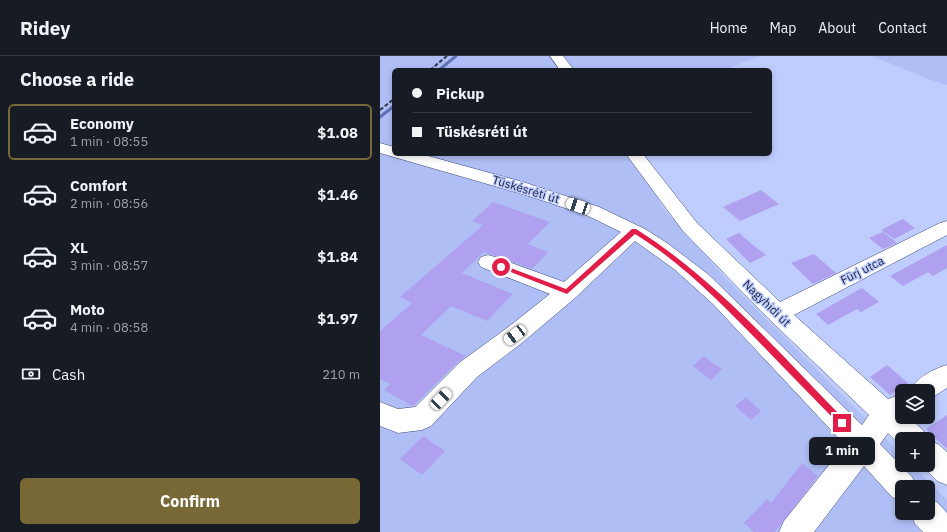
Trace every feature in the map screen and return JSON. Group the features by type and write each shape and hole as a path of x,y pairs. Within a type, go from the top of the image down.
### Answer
{"street":[{"path":"556,56 566,68"},
{"path":"380,148 392,151"},
{"name":"Tüskésréti út","path":"409,156 520,186 593,211 634,231 671,255 695,274 725,303 864,445 896,480"},
{"name":"Nagyhidi út","path":"636,156 690,227 777,313 894,410 908,432"},
{"name":"Fürj utca","path":"777,313 947,227"},
{"path":"380,414 398,421 422,418 468,370 515,335 567,292 634,231"},
{"path":"488,262 567,292"},
{"path":"934,384 947,376"},
{"path":"795,532 864,445 894,410"},
{"path":"935,460 947,471"},
{"path":"933,520 944,532"}],"shaded area":[{"path":"380,56 760,56 729,68 392,68 392,156 637,156 662,207 729,282 895,448 895,472 919,472 927,480 895,480 895,520 935,520 935,488 947,500 947,532 380,532"},
{"path":"872,56 947,56 947,85 931,80"}],"building":[{"path":"761,190 779,204 740,221 723,207"},
{"path":"493,202 550,222 528,244 548,252 532,269 484,252 462,273 513,294 487,321 451,306 421,335 466,356 413,406 384,390 390,384 380,379 380,331 412,303 400,297 483,225 472,221"},
{"path":"903,219 915,228 894,239 881,230"},
{"path":"883,232 897,243 883,249 869,238"},
{"path":"739,233 766,255 750,263 726,239"},
{"path":"947,245 947,268 933,276 928,272 903,286 890,276"},
{"path":"814,254 836,273 813,284 791,263"},
{"path":"862,288 879,302 861,312 857,309 828,325 816,314"},
{"path":"703,356 722,369 711,380 693,366"},
{"path":"887,365 908,383 895,384 895,392 890,395 870,377"},
{"path":"746,397 761,411 751,420 735,406"},
{"path":"947,415 947,449 935,438 935,432 929,432 926,429"},
{"path":"423,436 445,451 422,475 400,459"},
{"path":"802,463 818,476 775,532 754,532 744,523 767,499 771,503"}],"waterway":[{"path":"441,68 456,56"},
{"path":"380,117 392,108"}],"railway":[{"path":"432,68 447,56"},
{"path":"380,110 392,101"}],"route":[{"path":"501,267 567,292 634,231 656,244 695,274 842,423"}]}
